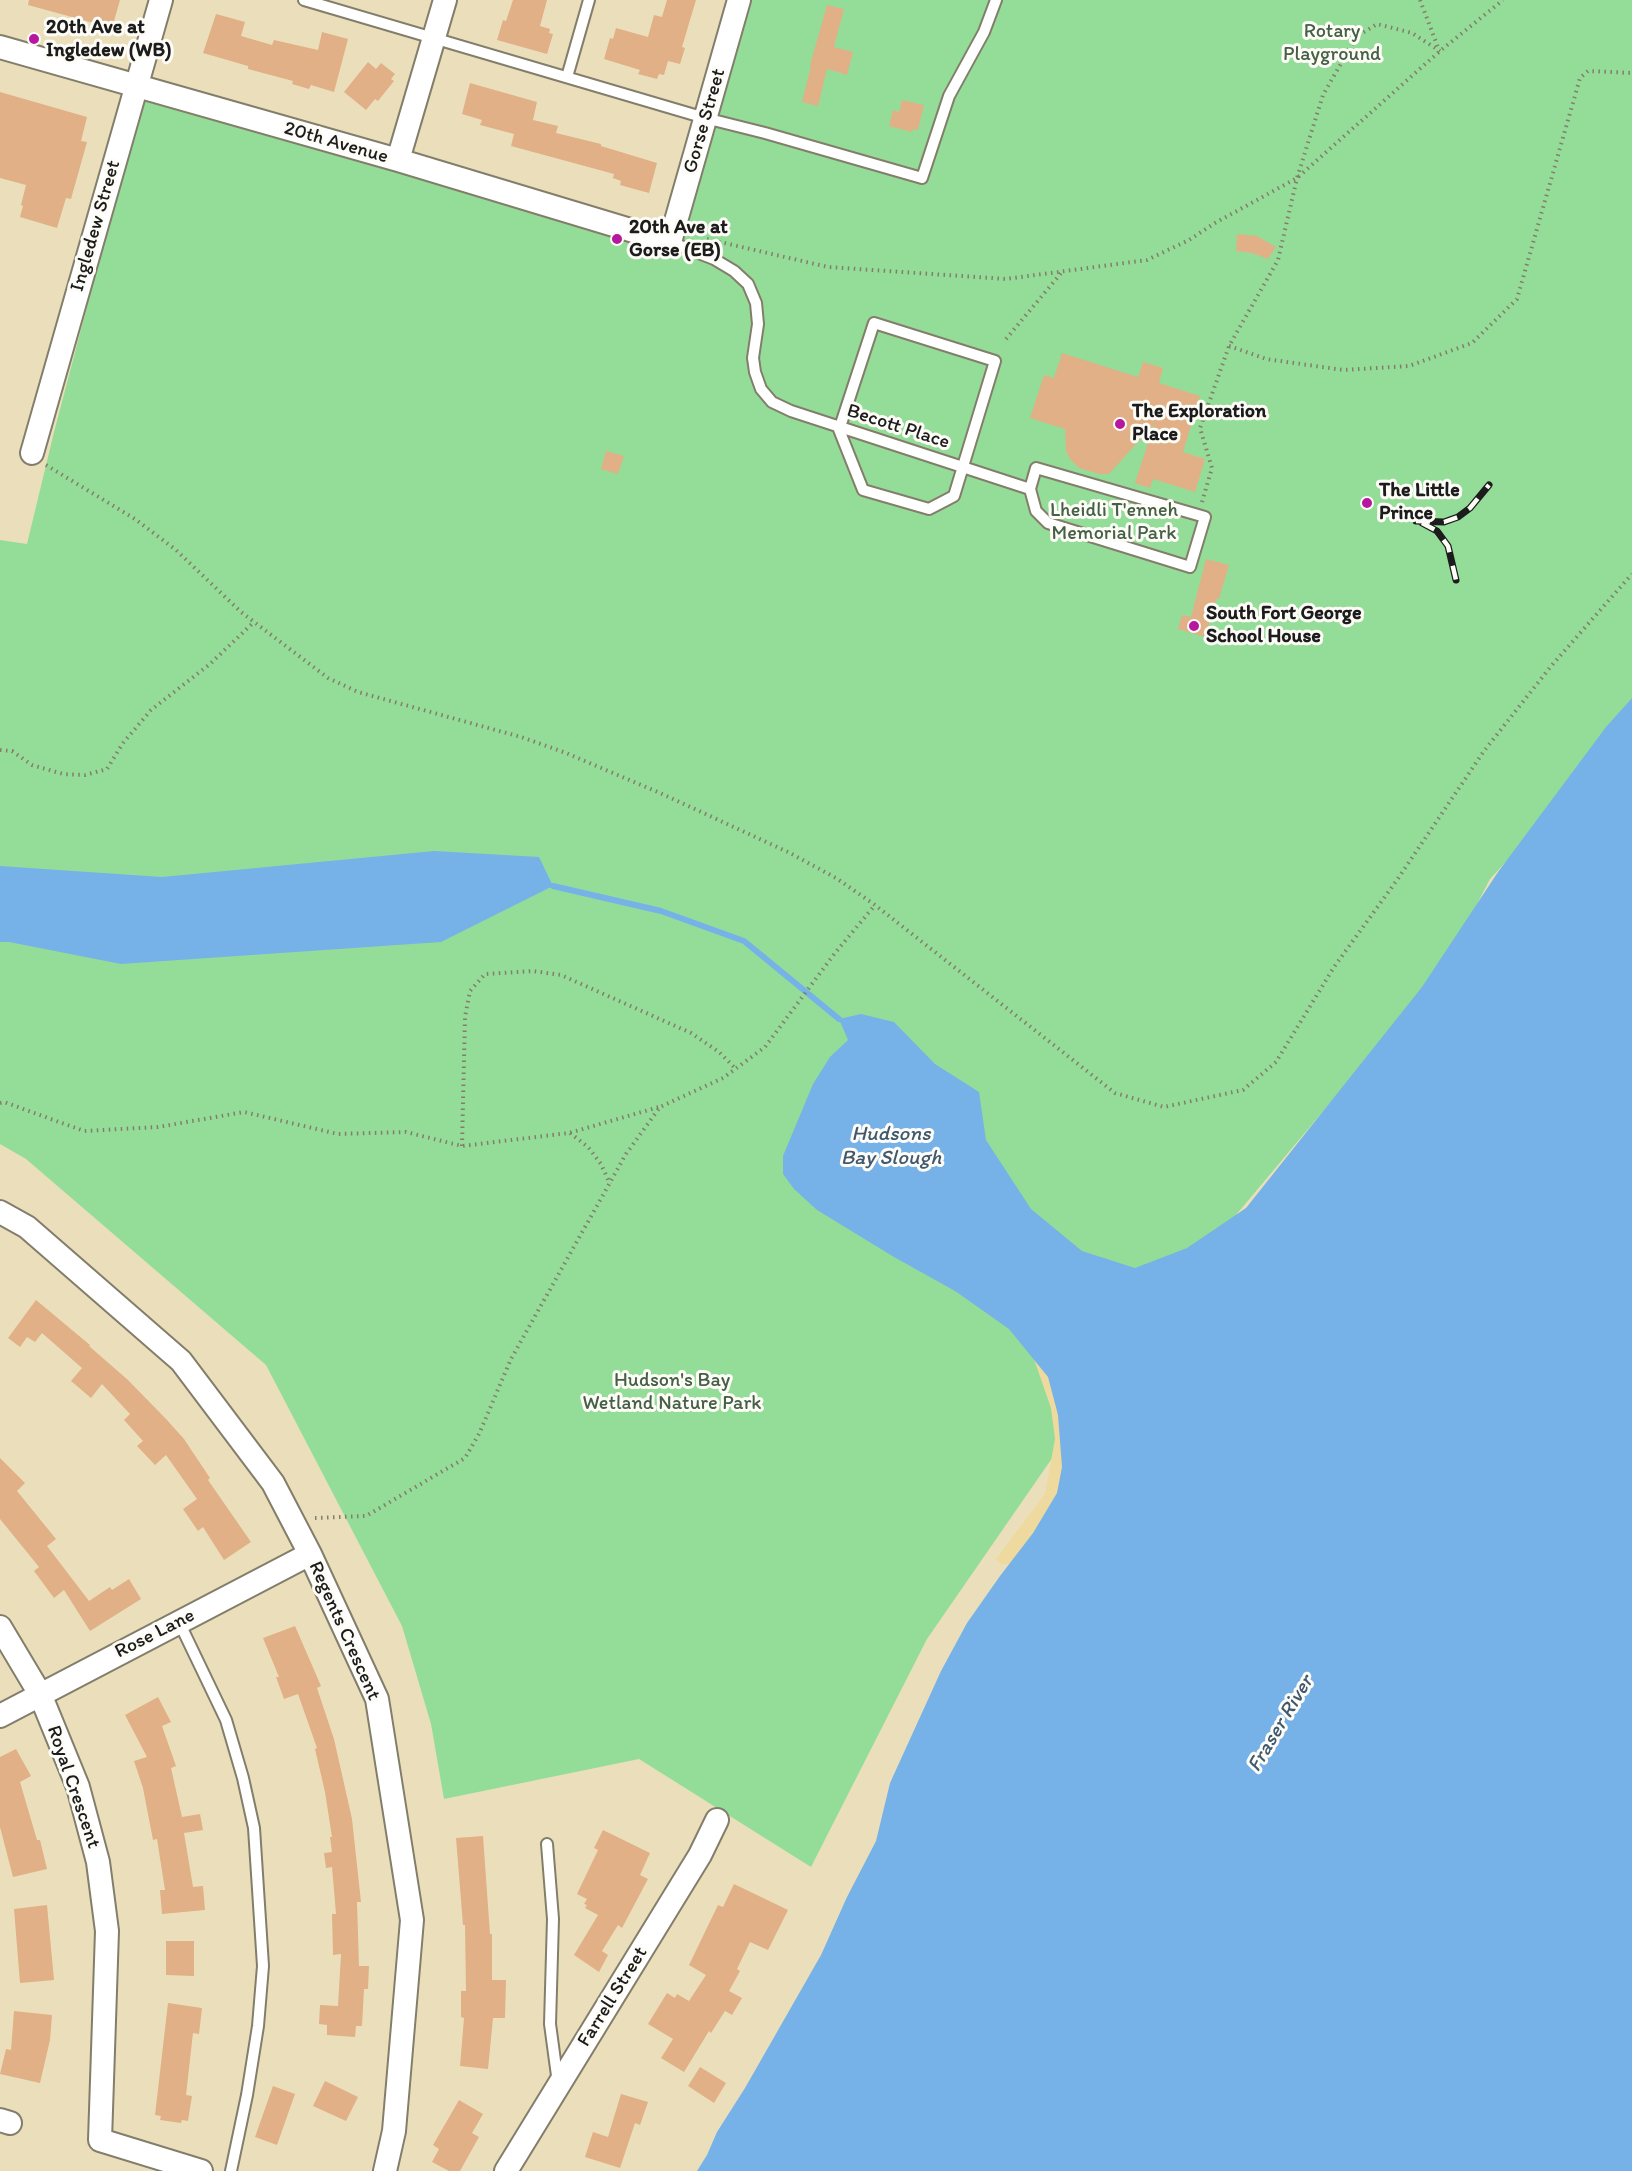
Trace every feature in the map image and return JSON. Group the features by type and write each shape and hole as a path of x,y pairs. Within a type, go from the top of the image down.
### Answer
{"street":[{"name":"Ingledew Street","path":"32,453 161,0"},
{"path":"398,160 445,0"},
{"name":"Gorse Street","path":"670,242 739,0"},
{"name":"20th Avenue","path":"0,48 398,160 670,242"},
{"name":"Regents Crescent","path":"0,1212 27,1227 181,1361 273,1483 310,1554 376,1700 412,1920 394,2131 385,2171"},
{"name":"Rose Lane","path":"0,1716 310,1554"},
{"name":"Royal Crescent","path":"0,1627 40,1694 78,1787 98,1862 107,1931 100,2140 201,2171"},
{"name":"Farrell Street","path":"506,2171 700,1855 717,1820"}],"lane":[{"path":"304,0 705,118 922,178 949,96 984,32 996,0"},
{"path":"567,77 589,0"},
{"name":"Becott Place","path":"670,242 714,259 734,271 748,284 756,303 758,324 753,358 755,372 761,389 772,402 791,411 1030,489"},
{"path":"874,323 995,361 954,496 929,509 863,490 839,427 874,323"},
{"path":"1036,468 1205,517 1190,567 1048,523 1036,511 1030,489 1036,468"},
{"path":"179,1622 226,1720 254,1827 262,1966 258,2026 247,2095 231,2171"},
{"path":"547,1844 554,1919 550,2024 558,2086"}],"path":[{"path":"1420,0 1440,51"},
{"path":"670,242 710,239 828,267 1006,279 1147,260 1189,240 1297,178 1440,51 1503,0"},
{"path":"1202,502 1212,468 1200,428 1229,346 1278,260 1297,178 1323,95 1356,37 1377,24 1412,33 1440,51"},
{"path":"1229,346 1266,359 1343,369 1409,366 1472,344 1517,298 1580,78 1588,71 1632,73"},
{"path":"1005,339 1063,271"},
{"path":"32,453 54,471 135,519 176,550 254,622 328,678 358,692 521,737 606,770 788,852 837,878 875,905 1115,1093 1164,1107 1243,1090 1276,1062 1334,967 1397,880 1484,751 1552,665 1632,574"},
{"path":"0,750 12,751 32,765 63,774 84,775 107,769 123,743 151,710 210,664 254,622"},
{"path":"0,1103 4,1102 84,1131 158,1127 244,1112 338,1134 406,1132 462,1146 569,1133 660,1107 723,1078 765,1047 835,953 875,905"},
{"path":"462,1146 465,1017 470,991 485,974 533,971 561,975 691,1033 719,1052 735,1068"},
{"path":"295,1525 309,1518 366,1516 465,1458 479,1434 511,1359 626,1154 660,1107"},
{"path":"569,1133 588,1147 601,1164 610,1184"}],"green space":[{"name":"Lheidli T'enneh Memorial Park","path":"744,0 1632,0 1632,725 1490,879 1445,966 1147,1321 927,1639 811,1867 639,1759 444,1799 431,1724 402,1626 266,1365 26,1159 0,1144 0,540 27,544 54,432 146,83 683,235"}],"sand":[{"path":"1050,1331 1071,1451 1053,1511 1028,1564 1000,1564 996,1559 1045,1494 1055,1439 1051,1408 1027,1339"}],"water":[{"name":"Fraser River","path":"1632,698 1632,2171 697,2171 717,2132 745,2088 821,1955 876,1841 890,1783 941,1671 967,1623 1033,1533 1057,1493 1062,1467 1058,1415 1048,1377 1009,1329 955,1291 817,1210 794,1189 783,1174 783,1156 813,1084 830,1057 848,1040 839,1019 861,1014 894,1022 935,1064 979,1092 986,1140 1031,1209 1082,1251 1135,1268 1187,1248 1246,1208 1422,987 1498,872 1606,727"},
{"path":"434,851 539,857 553,886 441,942 121,964 0,942 0,866 162,877"}],"building":[{"path":"29,0 120,0 112,28 28,5"},
{"path":"513,0 547,0 540,26 550,29 549,33 553,34 547,54 497,40 503,20 506,21"},
{"path":"667,0 696,0 682,47 685,48 680,64 668,61 664,75 659,74 657,79 638,74 640,70 604,59 610,38 613,39 616,28 648,37 654,15 662,17"},
{"path":"827,5 844,9 834,47 853,52 847,75 827,69 818,106 802,102"},
{"path":"216,14 245,22 241,36 272,45 274,40 318,50 322,32 348,39 334,92 311,85 309,89 292,84 293,81 248,69 248,66 203,53"},
{"path":"368,62 376,69 381,63 395,74 391,79 394,81 378,101 375,99 366,110 344,92"},
{"path":"470,83 537,102 533,120 558,126 556,133 601,144 601,146 657,163 649,193 620,185 621,181 613,178 614,174 511,146 514,134 480,125 482,120 462,114"},
{"path":"0,92 87,117 81,141 87,142 71,199 66,198 57,228 20,217 26,185 0,178"},
{"path":"902,100 924,105 918,130 913,129 912,132 889,126 893,110 899,112"},
{"path":"1237,234 1257,236 1276,247 1268,259 1252,253 1236,251"},
{"name":"The Exploration Place","path":"1062,353 1138,377 1143,362 1163,368 1159,383 1200,396 1183,452 1205,459 1195,492 1153,479 1150,488 1135,483 1154,424 1109,474 1099,474 1079,468 1070,459 1066,451 1065,429 1030,418 1044,375 1054,378"},
{"path":"606,451 624,456 618,474 601,469"},
{"path":"1206,559 1229,565 1205,637 1178,629 1182,615 1191,617"},
{"path":"36,1300 128,1380 184,1439 210,1478 208,1480 251,1542 224,1560 203,1527 198,1531 183,1509 197,1499 166,1455 155,1465 137,1446 143,1441 124,1420 130,1414 102,1384 91,1398 71,1381 82,1368 42,1333 35,1342 27,1337 20,1347 8,1338"},
{"path":"0,1458 25,1483 17,1491 56,1539 47,1546 89,1601 110,1587 112,1590 129,1579 141,1599 90,1631 64,1590 54,1598 34,1571 39,1567 0,1519"},
{"path":"295,1626 321,1686 317,1688 334,1739 352,1819 361,1902 357,1902 359,1966 369,1966 368,1989 364,1989 362,2026 356,2026 355,2037 327,2035 327,2025 319,2024 320,2005 338,2006 341,1954 333,1955 332,1914 336,1914 332,1867 326,1868 324,1853 332,1852 330,1837 332,1837 315,1749 317,1748 298,1694 284,1699 276,1677 279,1677 263,1638"},
{"path":"158,1697 171,1722 162,1726 176,1766 171,1768 182,1817 200,1814 203,1830 184,1833 193,1887 203,1886 205,1910 162,1914 160,1890 165,1890 157,1839 153,1840 143,1788 134,1761 147,1757 125,1715"},
{"path":"16,1749 31,1776 20,1782 37,1840 40,1840 47,1869 13,1877 0,1827 0,1757"},
{"path":"603,1830 650,1853 640,1875 648,1879 622,1928 618,1925 602,1951 608,1955 599,1972 574,1955 598,1915 585,1908 587,1905 584,1904 587,1899 577,1894 598,1850 594,1848"},
{"path":"483,1836 490,1934 492,1934 492,1980 506,1980 505,2018 493,2018 488,2069 460,2066 464,2018 461,2017 461,1991 466,1991 465,1925 463,1925 456,1838"},
{"path":"734,1884 788,1910 768,1950 750,1942 737,1969 740,1971 729,1991 742,1998 732,2015 725,2011 711,2033 709,2031 684,2072 661,2058 673,2039 648,2024 667,1993 675,1998 677,1994 689,2001 706,1975 689,1965 718,1905 723,1907"},
{"path":"47,1905 54,1980 20,1983 14,1909"},
{"path":"166,1941 194,1941 194,1976 166,1975"},
{"path":"168,2003 202,2008 199,2034 193,2033 186,2095 192,2096 188,2121 182,2120 181,2123 160,2120 161,2116 155,2115"},
{"path":"14,2011 52,2015 50,2040 40,2083 0,2074 6,2049 11,2050"},
{"path":"700,2067 726,2083 714,2103 688,2086"},
{"path":"325,2081 358,2097 346,2121 313,2106"},
{"path":"273,2086 295,2094 277,2145 255,2137"},
{"path":"621,2094 648,2102 640,2125 635,2123 620,2168 585,2157 593,2132 608,2137"},
{"path":"459,2100 483,2114 472,2133 479,2137 460,2171 449,2171 432,2162 439,2149 433,2145"}],"waterway":[{"name":"Hudsons Bay Slough","path":"553,886 661,911 744,941 839,1019"}],"railway":[{"path":"1416,521 1444,522 1458,517 1470,508 1489,485"},
{"path":"1422,523 1437,531 1448,546 1456,580"}],"place":[{"name":"20th Ave at Ingledew (WB)","path":"34,39"},
{"name":"20th Ave at Gorse (EB)","path":"617,239"},
{"name":"The Exploration Place","path":"1120,424"},
{"name":"The Little Prince","path":"1367,503"},
{"name":"South Fort George School House","path":"1194,626"}],"park label":[{"name":"Rotary Playground","path":"1332,44"},
{"name":"Hudson's Bay Wetland Nature Park","path":"672,1392"}]}
